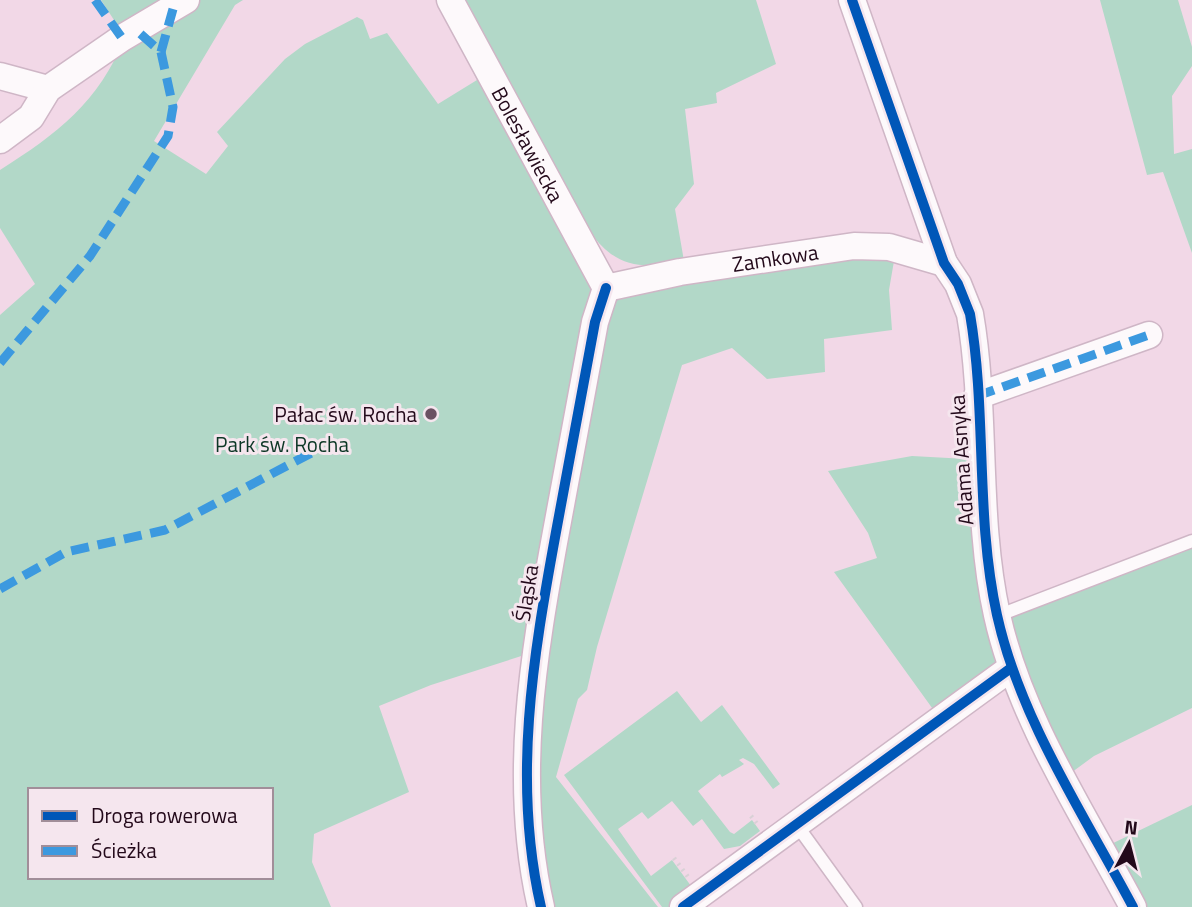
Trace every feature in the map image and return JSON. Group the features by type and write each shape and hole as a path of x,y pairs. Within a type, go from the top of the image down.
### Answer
{"street":[{"path":"0,140 31,117 48,89 122,38 186,0"},
{"name":"Bolesławiecka","path":"450,0 606,288"},
{"name":"Adama Asnyka","path":"852,0 944,262 958,284 970,314 987,558 997,616 1011,668 1038,729 1133,907"},
{"path":"0,76 48,89"},
{"name":"Zamkowa","path":"606,288 680,272 854,246 889,247 944,262"},
{"name":"Śląska","path":"541,907 533,869 526,799 526,733 546,585 594,322 606,288"},
{"path":"976,396 1149,335"},
{"path":"690,897 796,824 1011,668"}],"lane":[{"path":"997,616 1192,541"},
{"path":"796,824 856,907"}],"path":[{"path":"674,858 690,897"}],"green space":[{"name":"Park św. Rocha","path":"101,0 243,0 235,5 154,141 206,174 228,146 217,132 285,59 305,44 357,17 363,20 370,39 387,33 438,104 477,80 438,0 756,0 776,64 716,93 717,103 685,109 694,184 675,209 684,261 655,265 631,263 610,253 590,232 609,290 860,253 894,261 889,290 892,330 824,339 825,372 767,379 732,348 682,365 597,647 587,690 578,699 556,777 658,907 553,907 536,795 537,651 431,685 379,706 409,792 314,834 312,862 331,907 0,907 0,315 35,284 0,228 0,170 40,143 74,114 103,80 125,37"},
{"path":"1100,0 1178,0 1192,47 1192,66 1172,96 1174,154 1192,149 1192,253 1163,172 1147,175"},
{"path":"912,456 967,459 978,586 995,661 995,666 935,712 834,572 877,558 868,533 828,471"},
{"path":"1192,540 1192,708 1094,756 1064,778 996,617"},
{"path":"677,691 701,722 722,705 780,784 773,789 754,764 743,758 739,760 744,764 722,777 720,774 698,791 730,832 734,834 752,820 760,831 740,846 724,849 702,819 693,826 672,801 648,819 642,812 618,829 651,876 672,860 694,890 671,907 662,907 564,775"},
{"path":"1192,805 1192,907 1135,907 1105,847"}],"marked path":[{"path":"95,0 122,38"},
{"path":"161,52 173,9"},
{"path":"0,363 90,256 168,136 173,107 161,52 136,30"},
{"path":"977,396 1149,335"},
{"path":"0,589 66,552 165,530 315,451"}],"cycle path":[{"path":"852,0 944,263 958,284 970,314 978,389 983,502 990,578 1007,654 1055,765 1133,907"},
{"path":"541,907 532,860 528,813 529,719 548,579 595,322 606,288"},
{"path":"683,907 1011,668"}],"place":[{"name":"Pałac św. Rocha","path":"431,414"}]}
